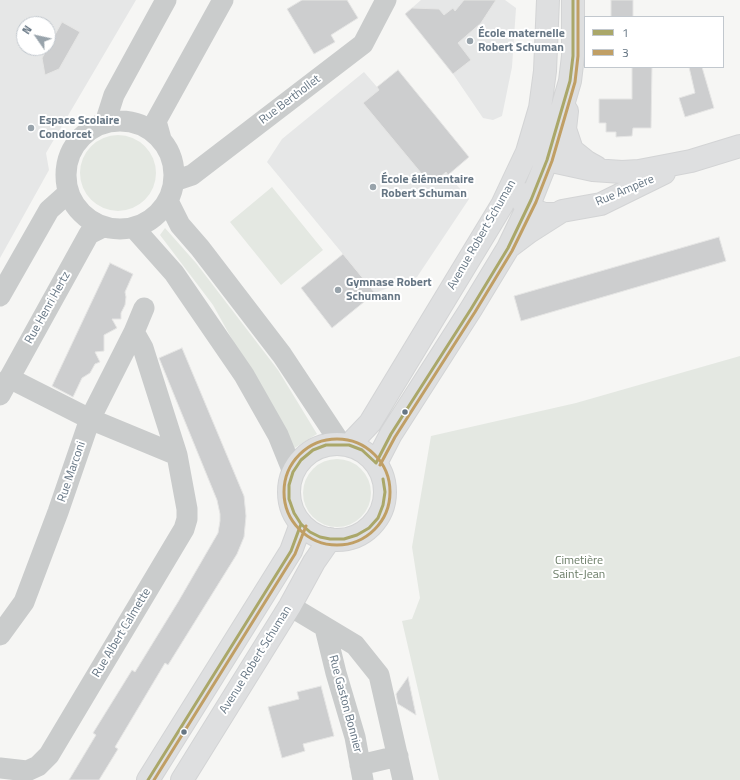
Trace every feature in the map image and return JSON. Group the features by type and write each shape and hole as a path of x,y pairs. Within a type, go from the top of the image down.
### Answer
{"main road":[{"name":"Avenue Robert Schuman","path":"376,463 391,434 508,248 531,200 537,156 540,108 545,71 548,0"},
{"name":"Avenue Robert Schuman","path":"345,444 370,423 502,205 537,156 565,97 570,81 573,56 573,0"},
{"path":"565,97 567,115 565,129 572,150 587,162 604,172"},
{"name":"Rue Ampère","path":"537,156 604,172 639,171 691,161 740,146"},
{"name":"Rue Ampère","path":"508,248 529,232 562,211 601,204 691,161"},
{"name":"Rue Ampère","path":"527,207 544,214 556,214"},
{"path":"345,444 362,450 376,463 383,479 385,492 383,505 378,518 369,528 357,535 344,539 330,539 320,537 310,532 301,524 294,513 290,500 289,486 293,472 301,460 313,450 326,445 345,444"},
{"path":"148,780 291,551 301,524"},
{"name":"Avenue Robert Schuman","path":"182,780 290,606 314,562 330,539"}],"street":[{"path":"105,122 114,95 166,0"},
{"path":"161,139 149,129 135,123 120,121 105,122 94,127 83,135 72,150 66,168 65,180 68,193 76,208 88,220 103,227 118,230 134,228 144,224 154,218 161,211 168,201 174,181 173,166 169,152 161,139 156,121 223,0"},
{"name":"Rue Berthollet","path":"174,181 192,175 363,44 386,0"},
{"path":"0,296 49,210 68,193"},
{"path":"168,201 180,225 200,248 282,355 345,444"},
{"name":"Rue Henri Hertz","path":"5,386 89,234 103,227"},
{"path":"134,228 174,273 244,375 278,435 293,472"},
{"name":"Rue Marconi","path":"0,635 24,602 58,512 90,419 134,332 144,308"},
{"name":"Rue Albert Calmette","path":"0,768 28,771 38,766 49,755 184,529 187,519 187,509 177,455 143,348 134,332"},
{"path":"5,386 177,455"},
{"name":"Rue Gaston Bonnier","path":"290,606 355,645 379,675 403,780"},
{"name":"Rue Gaston Bonnier","path":"325,628 336,673 355,737 362,772"},
{"path":"362,772 398,756"}],"shaded area":[{"name":"Espace Scolaire Condorcet","path":"0,0 136,0 46,153 49,170 0,258"},
{"name":"École maternelle Robert Schuman","path":"421,0 505,0 516,8 512,67 502,116 493,120 483,118 453,74 405,14"},
{"name":"École élémentaire Robert Schuman","path":"398,70 469,157 448,175 469,199 417,277 375,293 267,162 282,139 364,72 377,87"}],"green space":[{"path":"110,135 126,135 139,141 150,152 156,165 154,188 139,205 126,211 110,211 97,205 82,188 80,181 80,165 86,152 103,137"},
{"path":"272,187 323,250 281,285 230,222"},
{"path":"165,228 196,263 278,370 317,434 293,449 213,305 160,235"},
{"name":"Cimetière Saint-Jean","path":"740,356 740,780 439,780 402,621 412,619 420,598 412,547 431,436 576,403"},
{"path":"337,459 350,462 361,469 368,480 371,493 368,506 361,517 350,524 337,527 324,524 313,517 306,506 303,493 306,480 313,469 324,462"}],"building":[{"path":"302,0 347,0 358,18 331,35 335,42 314,54 287,9"},
{"path":"464,0 496,0 481,23 458,43 471,60 453,74 405,14 412,8 439,9 444,15 453,8 455,11"},
{"path":"611,0 633,0 633,16 611,16"},
{"path":"62,22 80,32 59,69 45,75 42,58 43,56 56,56 56,33"},
{"path":"632,68 652,68 651,128 633,128 632,136 616,137 616,132 606,132 606,123 599,123 599,99 632,99"},
{"path":"689,68 702,68 714,108 685,117 679,98 695,93"},
{"path":"398,70 469,157 448,175 446,172 431,185 363,103 379,90 377,87"},
{"path":"719,237 726,261 521,321 514,296"},
{"name":"Gymnase Robert Schumann","path":"343,254 375,293 332,328 301,288"},
{"path":"110,263 133,274 125,292 125,305 121,313 121,319 112,319 117,328 104,335 104,351 95,352 100,362 95,364 90,373 82,378 73,397 52,386"},
{"path":"182,348 244,496 246,516 244,537 237,554 168,665 165,663 115,747 118,749 99,780 69,780 96,735 93,733 132,670 135,672 218,533 220,514 217,500 159,358"},
{"path":"408,677 416,715 398,704 396,694"},
{"path":"321,686 334,736 303,744 305,751 282,758 268,707 299,699 297,692"}],"transit line":[{"name":"1","path":"376,463 391,434 508,248 531,200 547,160 570,81 573,56 573,0"},
{"name":"3","path":"380,465 395,437 512,251 536,202 552,161 575,82 578,56 578,0"},
{"name":"3","path":"337,439 357,443 374,455 386,472 390,492 386,512 374,529 357,541 337,545 317,541 300,529 288,512 284,492 288,472 300,455 317,443 337,439"},
{"name":"1","path":"376,463 362,450 349,445 326,445 313,450 301,460 293,472 289,485 289,499 294,513 301,524 310,532 320,537 344,539 357,535 369,528 378,518 383,505 385,492 383,479"},
{"name":"1","path":"148,780 291,551 301,524"},
{"name":"3","path":"154,780 295,554 306,526"}],"place":[{"name":"École maternelle Robert Schuman","path":"470,41"},
{"name":"Espace Scolaire Condorcet","path":"31,128"},
{"name":"École élémentaire Robert Schuman","path":"373,187"},
{"name":"Gymnase Robert Schumann","path":"338,290"}]}
